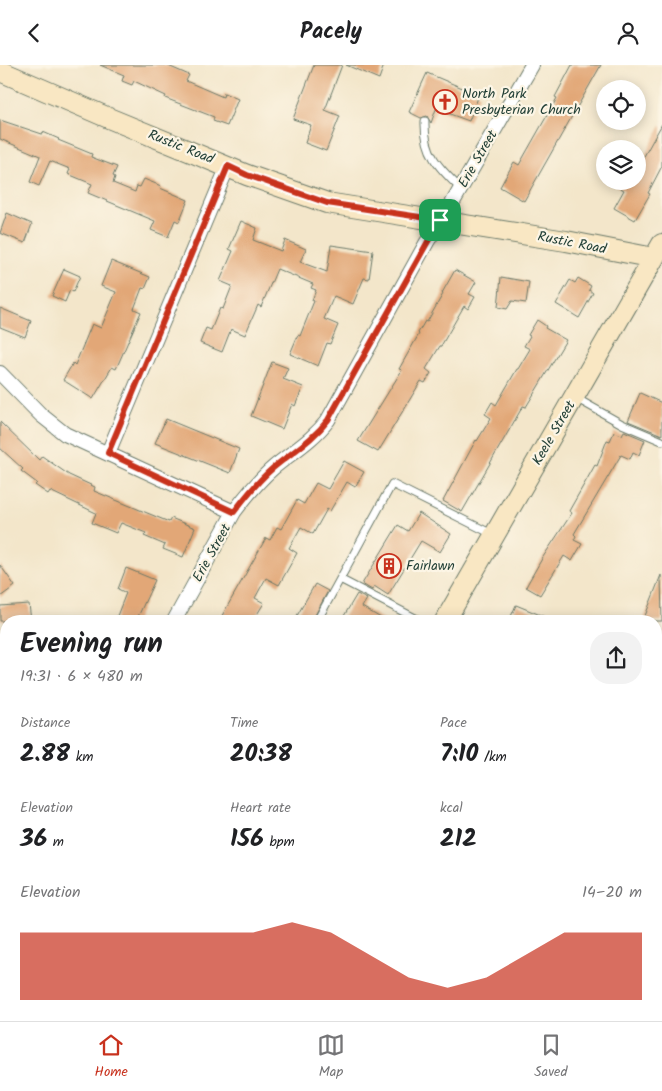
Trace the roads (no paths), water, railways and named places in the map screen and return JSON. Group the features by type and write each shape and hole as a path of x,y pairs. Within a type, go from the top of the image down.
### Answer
{"street":[{"name":"Erie Street","path":"177,615 234,512 246,496 274,468 318,433 328,420 440,220 532,65"},
{"name":"Rustic Road","path":"0,71 247,175 327,203 659,254"},
{"path":"108,453 228,166"},
{"name":"Keele Street","path":"448,615 659,254"},
{"path":"0,373 41,415 65,434 234,512"}],"lane":[{"path":"424,121 424,136 429,153 440,169 460,188"},
{"path":"574,397 622,424 662,441"},
{"path":"320,615 392,483 494,535"},
{"path":"340,579 409,615"}],"place":[{"name":"North Park Presbyterian Church","path":"445,102"},
{"name":"Fairlawn","path":"389,566"}]}
